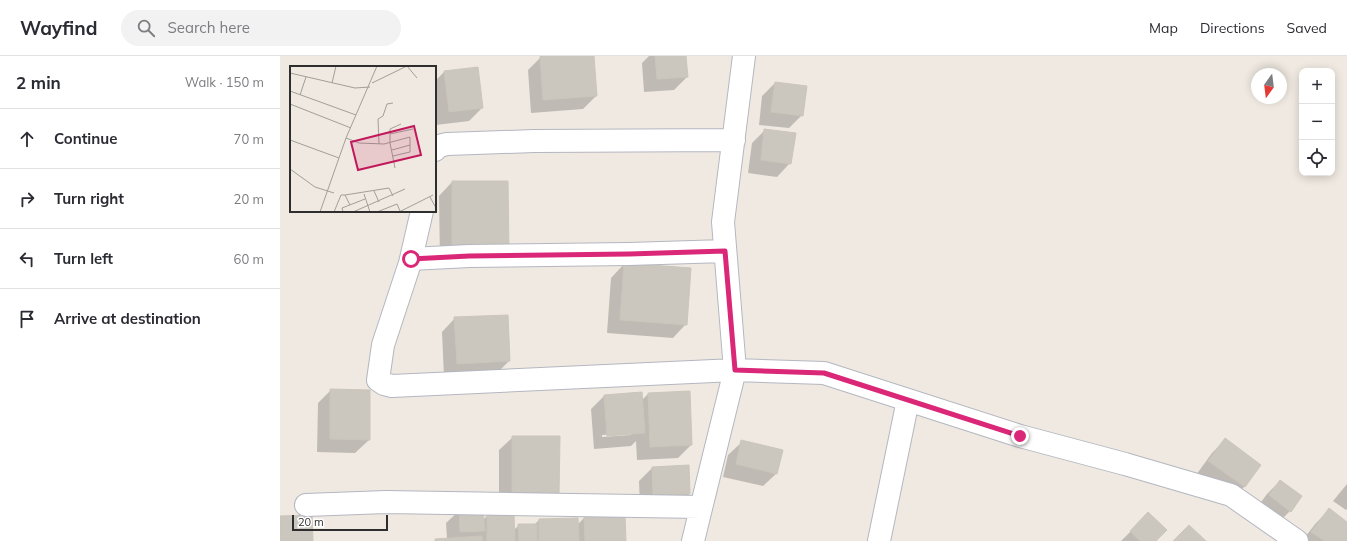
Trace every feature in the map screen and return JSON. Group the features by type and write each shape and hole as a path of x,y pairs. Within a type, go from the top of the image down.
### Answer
{"street":[{"path":"693,541 735,370 723,222 744,56"},
{"path":"436,149 439,146 447,144 534,141 734,140"},
{"path":"422,212 411,259 383,345 378,380 384,384 392,386 735,370 824,373 1020,436 1125,464 1231,495 1297,541"},
{"path":"411,259 469,256 725,251"},
{"path":"879,541 908,400"},
{"path":"306,506 386,502 701,507"}],"building":[{"path":"540,56 594,56 597,96 543,100"},
{"path":"655,56 686,56 688,77 657,79"},
{"path":"478,67 483,108 449,112 444,71"},
{"path":"775,82 807,86 803,116 771,112"},
{"path":"764,129 796,133 791,164 761,160"},
{"path":"452,181 508,181 509,250 452,250"},
{"path":"624,263 691,268 687,325 620,320"},
{"path":"508,315 510,361 457,364 454,317"},
{"path":"330,389 370,390 370,440 330,439"},
{"path":"690,391 692,445 650,447 648,393"},
{"path":"642,392 645,433 607,436 604,395"},
{"path":"512,436 560,436 559,496 512,495"},
{"path":"1225,438 1261,465 1245,487 1208,461"},
{"path":"741,440 783,450 777,474 736,464"},
{"path":"689,465 690,494 653,495 652,467"},
{"path":"1280,480 1302,496 1291,512 1269,495"},
{"path":"483,508 485,531 460,532 459,509"},
{"path":"1329,508 1347,522 1347,541 1325,541 1311,532"},
{"path":"1148,512 1167,530 1156,541 1140,541 1130,531"},
{"path":"514,514 515,541 487,541 487,515"},
{"path":"312,515 313,541 280,541 280,516"},
{"path":"625,515 626,541 585,541 584,516"},
{"path":"578,518 579,541 539,541 539,519"},
{"path":"518,524 537,524 537,541 519,541"},
{"path":"1189,525 1206,541 1173,541"},
{"path":"482,536 482,541 435,541 435,539"}],"route":[{"path":"411,259 469,256 725,251 735,370 824,373 1020,436"}]}
